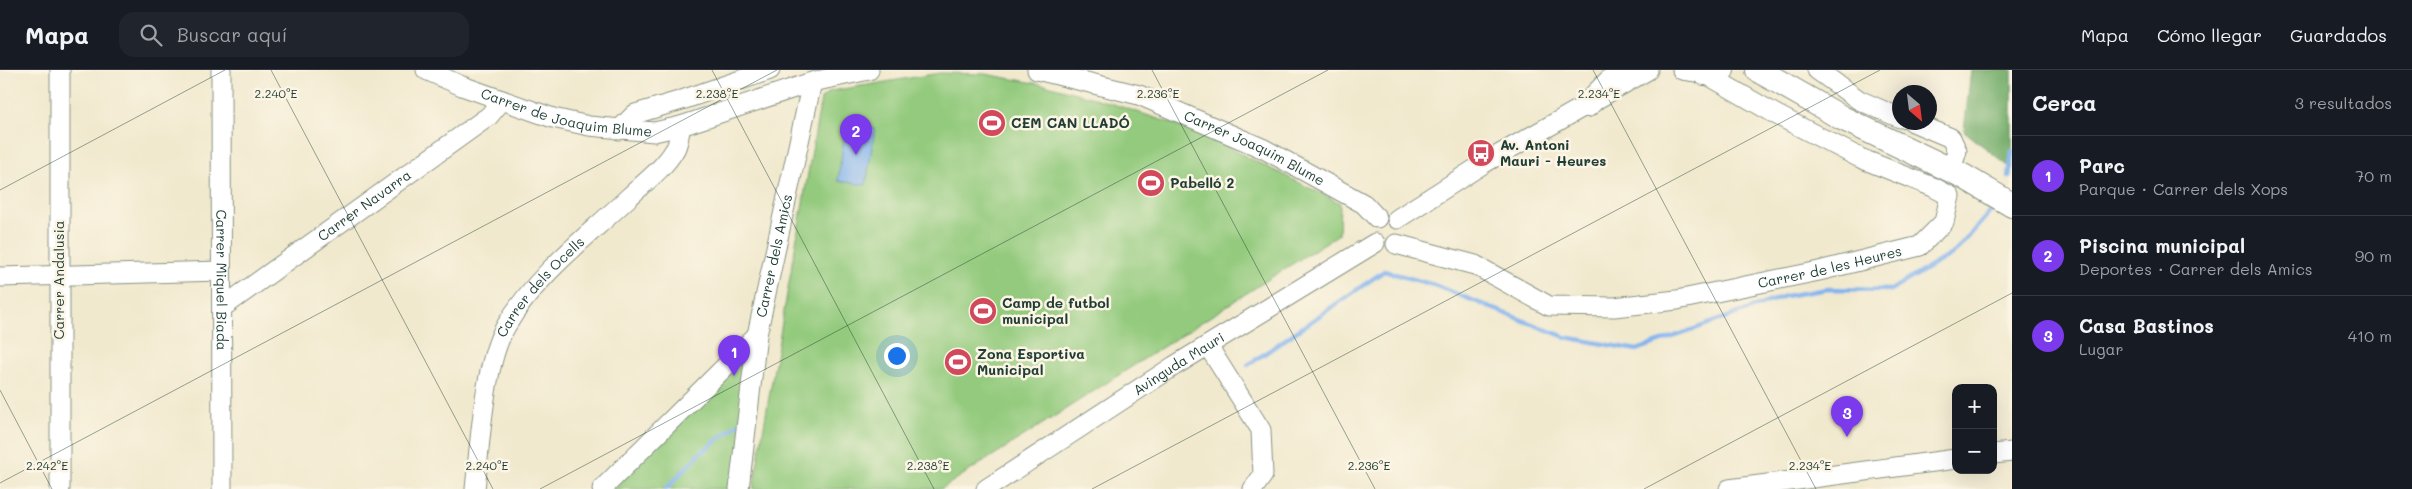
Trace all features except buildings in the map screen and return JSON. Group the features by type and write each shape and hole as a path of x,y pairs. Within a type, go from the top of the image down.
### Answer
{"street":[{"name":"Carrer Andalusia","path":"60,70 60,489"},
{"name":"Carrer Miquel Biada","path":"221,70 222,489"},
{"name":"Carrer de Joaquim Blume","path":"426,70 462,86 553,118 589,126 654,132 681,126"},
{"path":"619,130 635,114 770,70"},
{"path":"681,126 812,82 870,70"},
{"name":"Carrer Joaquim Blume","path":"1037,70 1139,95 1264,149 1364,204 1377,218"},
{"path":"1588,105 1601,70"},
{"path":"1588,105 1622,70"},
{"path":"1397,219 1486,162 1648,70"},
{"path":"1758,70 1842,118 1951,170 2012,205"},
{"path":"1817,70 1859,100 1892,114"},
{"name":"Carrer de les Heures","path":"1396,244 1475,265 1549,306 1614,307 1677,300 1819,271 1920,246 1944,222 1950,196 1933,187 1860,158 1777,115 1702,71"},
{"name":"Carrer dels Amics","path":"739,489 757,335 812,82"},
{"name":"Carrer Navarra","path":"223,308 489,116 502,100"},
{"name":"Carrer dels Ocells","path":"475,489 488,388 496,350 505,328 518,307 543,278 655,173 670,156 675,150 681,126"},
{"path":"1932,130 1951,138 1957,151 1951,170"},
{"path":"1387,215 1397,219 1402,232 1396,244 1385,247 1375,243 1370,230 1377,218 1387,215"},
{"name":"Avinguda Mauri","path":"986,489 1174,366 1375,243"},
{"path":"0,277 221,271"},
{"path":"602,489 757,335"},
{"path":"1208,346 1261,430 1263,475 1253,489"},
{"path":"1997,454 2012,452"},
{"path":"1729,489 1952,460"}],"green space":[{"path":"1971,70 2012,70 2012,169 1964,131"},
{"name":"Zona Esportiva Municipal","path":"940,73 985,74 1051,86 1195,131 1340,203 1339,234 941,489 753,489 821,99 831,91"},
{"path":"757,335 739,489 602,489"}],"water":[{"path":"846,124 875,129 866,185 838,181"}],"waterway":[{"path":"2009,177 2012,151"},
{"path":"1248,365 1384,271 1434,285 1565,337 1637,350 1785,296 1828,289 1891,290 1955,252 1991,211"},
{"path":"666,489 699,454 741,422"}],"place":[{"name":"CEM CAN LLADÓ","path":"992,123"},
{"name":"Av. Antoni Mauri - Heures","path":"1481,153"},
{"name":"Piscina municipal","path":"856,155"},
{"name":"Pabelló 2","path":"1151,183"},
{"name":"Camp de futbol municipal","path":"983,311"},
{"name":"Zona Esportiva Municipal","path":"958,362"},
{"name":"Parc","path":"734,376"},
{"name":"Casa Bastinos","path":"1847,437"}]}
